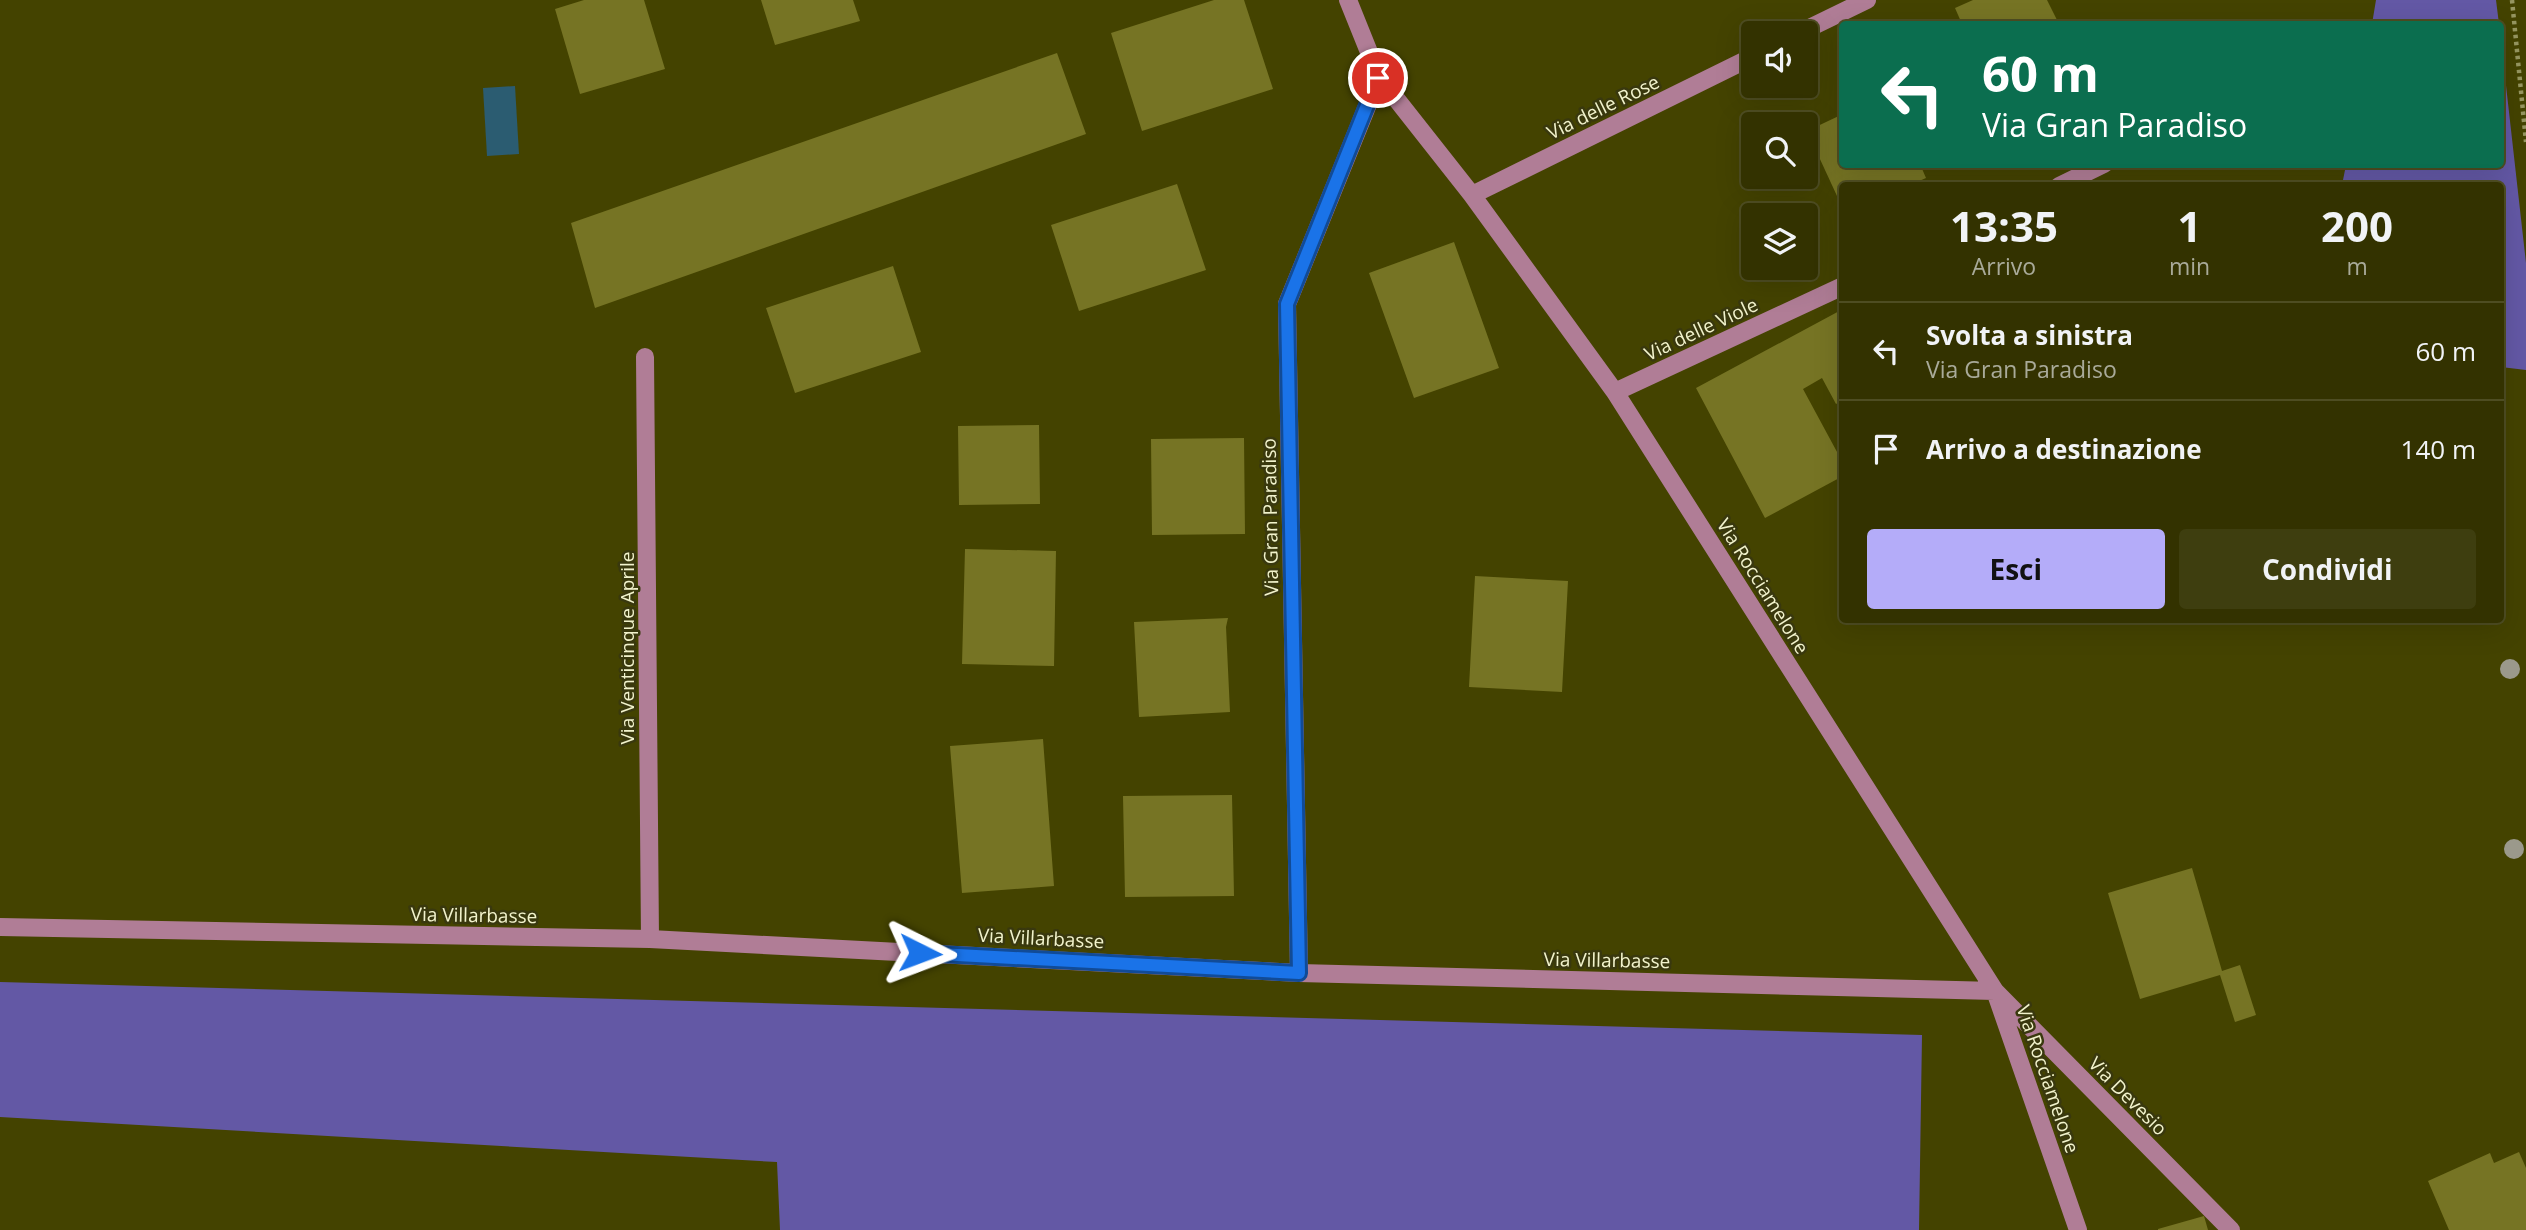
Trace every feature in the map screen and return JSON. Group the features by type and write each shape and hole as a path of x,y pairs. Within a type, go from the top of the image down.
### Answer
{"street":[{"name":"Via Rocciamelone","path":"1348,0 1378,78 1472,195 1615,392 1995,990 2078,1230"},
{"path":"1818,24 1867,0"},
{"name":"Via delle Rose","path":"1472,195 1741,62"},
{"name":"Via Gran Paradiso","path":"1299,973 1287,304 1378,78"},
{"path":"2067,182 2096,168"},
{"name":"Via delle Viole","path":"1615,392 1839,288"},
{"name":"Via Venticinque Aprile","path":"645,357 650,939"},
{"name":"Via Villarbasse","path":"0,927 650,939 1299,973 1995,990"},
{"name":"Via Devesio","path":"1995,990 2231,1230"}],"path":[{"path":"2512,0 2526,142"}],"shaded area":[{"path":"2376,0 2496,0 2499,21 2372,21"},
{"path":"2504,68 2526,263 2526,370 2504,367 2504,182 2343,182 2345,168 2504,168"},
{"path":"0,982 1922,1035 1919,1230 780,1230 777,1162 0,1117"}],"water":[{"path":"515,86 519,154 487,156 483,88"}],"building":[{"path":"584,0 644,0 665,69 580,94 555,9"},
{"path":"761,0 853,0 860,21 775,45"},
{"path":"1214,0 1244,0 1273,89 1142,131 1111,33"},
{"path":"1973,0 2047,0 2058,21 1961,21 1955,8"},
{"path":"1057,53 1086,134 595,308 571,223"},
{"path":"1839,116 1839,168 1922,168 1926,178 1917,182 1839,182 1839,200 1818,155 1818,126"},
{"path":"1177,184 1206,270 1079,311 1051,225"},
{"path":"1454,242 1499,368 1414,398 1369,273"},
{"path":"893,266 921,352 795,393 766,308"},
{"path":"1839,311 1839,402 1836,404 1822,378 1803,389 1839,456 1839,478 1765,518 1696,388"},
{"path":"1039,425 1040,504 959,505 958,426"},
{"path":"1244,438 1245,534 1152,535 1151,439"},
{"path":"965,549 1056,551 1054,666 962,664"},
{"path":"1475,576 1568,581 1562,692 1469,687"},
{"path":"1228,618 1226,627 1230,712 1139,717 1134,622"},
{"path":"1043,739 1054,886 962,893 950,746"},
{"path":"1232,795 1234,896 1125,897 1123,796"},
{"path":"2192,868 2222,971 2240,965 2256,1015 2235,1022 2220,975 2140,999 2108,893"},
{"path":"2519,1152 2526,1168 2526,1230 2449,1230 2428,1181 2490,1153 2494,1163"},
{"path":"2204,1216 2208,1230 2158,1230 2158,1229"}],"route":[{"path":"920,953 1299,973 1287,304 1378,78"}]}
